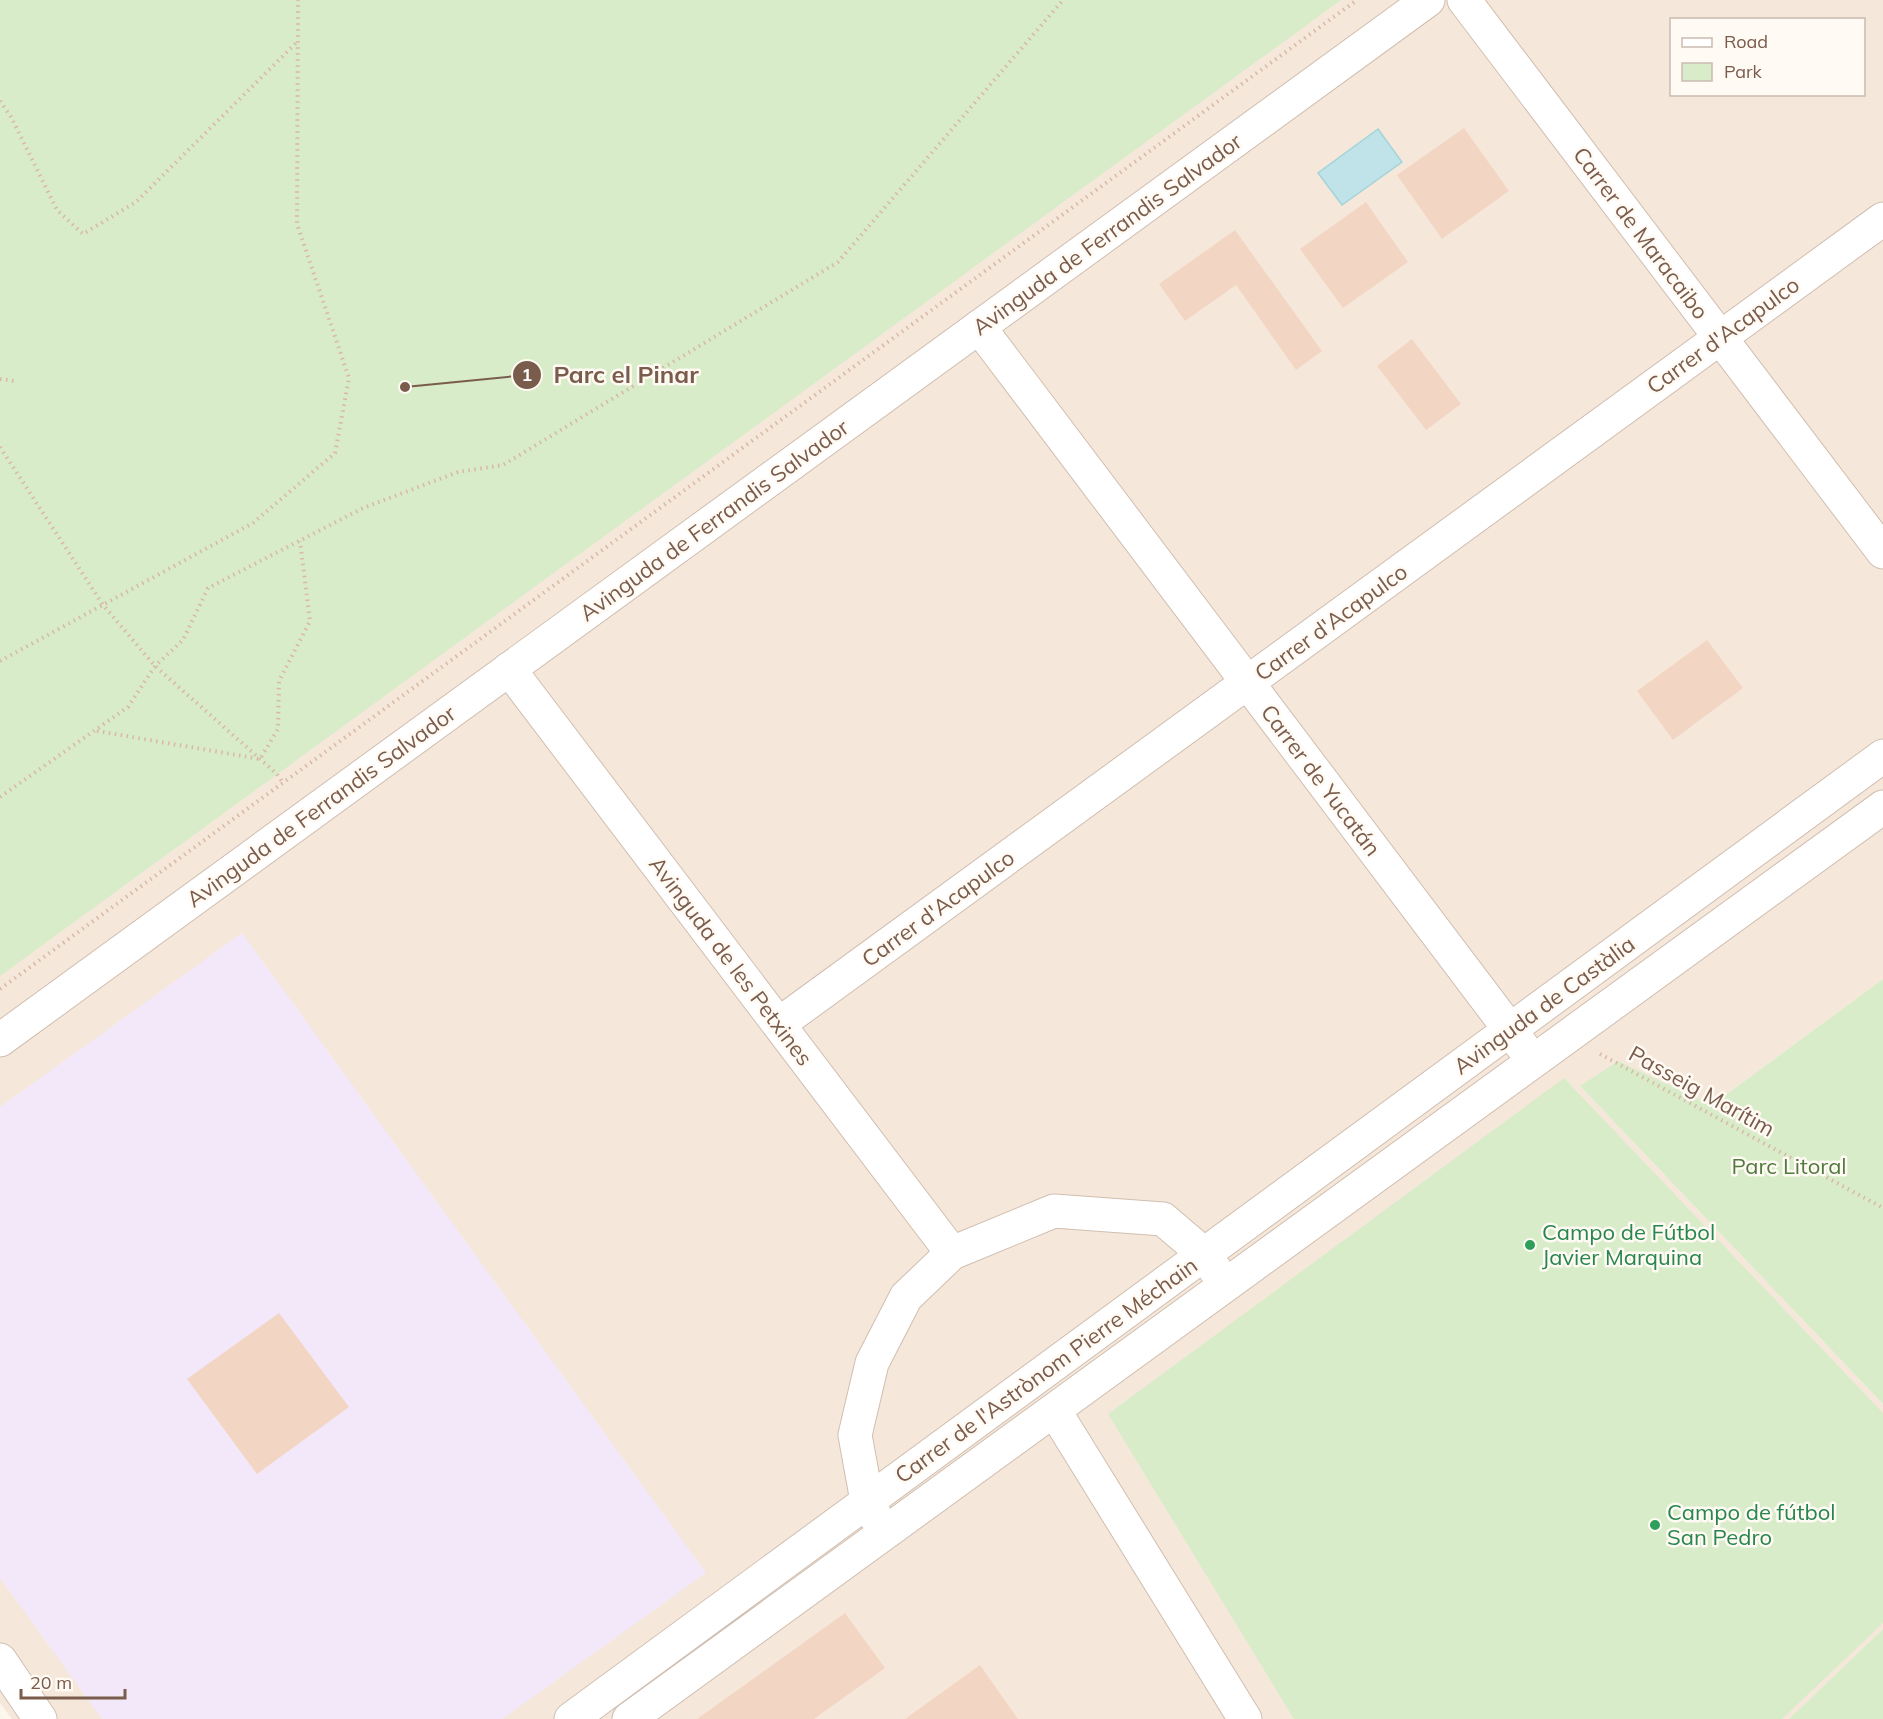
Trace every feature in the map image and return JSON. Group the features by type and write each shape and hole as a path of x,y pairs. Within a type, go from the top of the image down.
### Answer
{"street":[{"name":"Avinguda de Ferrandis Salvador","path":"0,1040 1428,0"},
{"name":"Carrer de Maracaibo","path":"1464,0 1883,552"},
{"name":"Carrer d'Acapulco","path":"778,1024 1883,219"},
{"name":"Carrer de Yucatán","path":"979,327 1533,1061"},
{"name":"Avinguda de les Petxines","path":"509,669 952,1253"},
{"name":"Avinguda de Castàlia","path":"1204,1254 1883,756"},
{"name":"Avinguda de Castàlia","path":"1225,1285 1883,807"},
{"path":"885,1533 867,1502 855,1435 872,1363 906,1297 952,1253 1054,1211 1163,1219 1204,1254"},
{"name":"Carrer de l'Astrònom Pierre Méchain","path":"571,1719 1204,1254 1225,1285 629,1719"},
{"path":"1054,1410 1245,1719"},
{"path":"0,1660 40,1719"}],"path":[{"path":"0,661 253,523 335,453 349,378 297,224 298,0"},
{"path":"0,797 128,707 155,666 183,640 208,588 363,508 458,472 503,465 838,262 1063,0"},
{"name":"Avinguda de Ferrandis Salvador","path":"0,989 1357,0"},
{"path":"0,101 11,117 57,210 82,234 136,201 298,42"},
{"path":"0,379 14,381"},
{"path":"0,447 103,605 155,666 278,774 306,817"},
{"path":"260,759 278,729 279,681 310,621 300,541"},
{"path":"96,731 260,759"},
{"name":"Passeig Marítim","path":"1568,1036 1883,1208"}],"shaded area":[{"path":"0,0 1883,0 1883,979 1712,1105 1618,1062 1580,1086 1883,1404 1883,1629 1789,1719 12,1719 0,1703"},
{"path":"242,933 706,1573 502,1719 102,1719 0,1578 0,1107"}],"green space":[{"path":"0,0 1341,0 0,976"},
{"name":"Parc Litoral","path":"1883,979 1883,1404 1580,1086 1618,1061 1712,1105"},
{"name":"Campo de Fútbol Javier Marquina","path":"1564,1078 1883,1413 1883,1623 1782,1719 1294,1719 1108,1414"},
{"path":"1883,1629 1883,1719 1789,1719"}],"water":[{"path":"1378,129 1402,162 1342,205 1318,173"}],"building":[{"path":"1464,128 1509,191 1442,239 1397,175"},
{"path":"1366,202 1408,262 1343,308 1300,249"},
{"path":"1235,230 1322,351 1296,370 1236,285 1185,321 1159,284"},
{"path":"1412,339 1461,404 1426,430 1377,366"},
{"path":"1707,640 1743,688 1673,740 1637,691"},
{"path":"279,1313 349,1407 257,1474 187,1379"},
{"path":"845,1613 885,1668 814,1719 697,1719"},
{"path":"980,1665 1018,1719 905,1719"}],"place":[{"name":"Parc el Pinar","path":"405,387"},
{"name":"Campo de Fútbol Javier Marquina","path":"1530,1245"},
{"name":"Campo de fútbol San Pedro","path":"1655,1525"}]}
